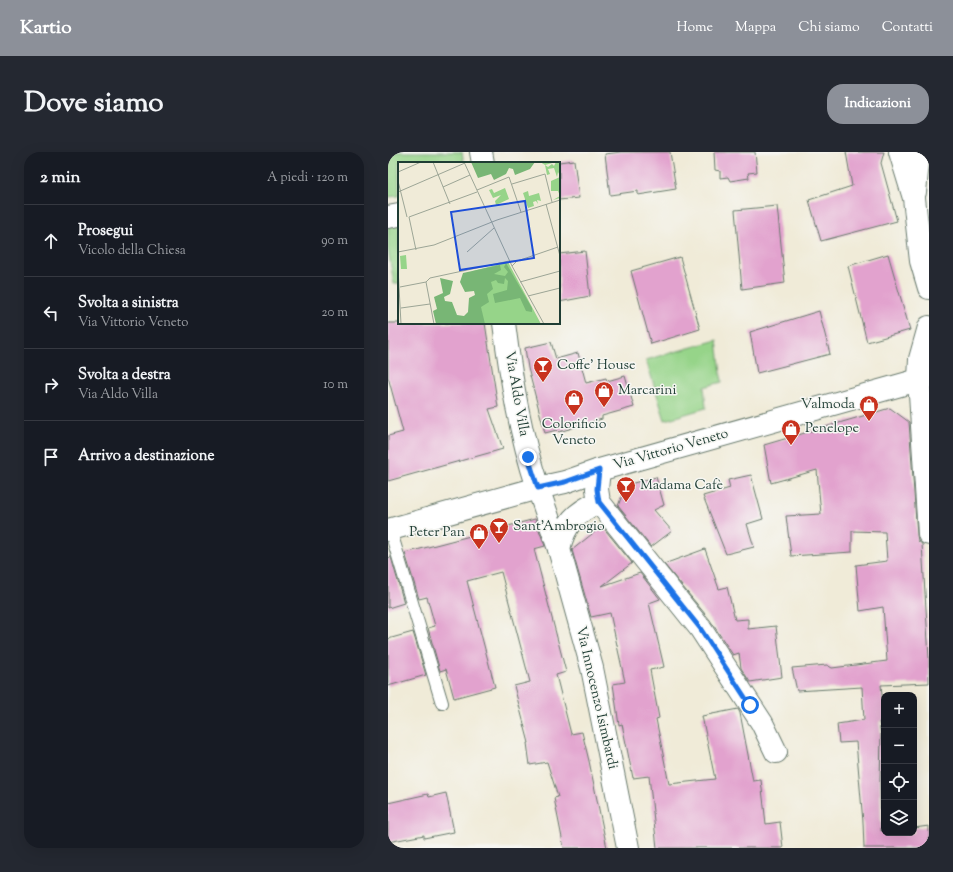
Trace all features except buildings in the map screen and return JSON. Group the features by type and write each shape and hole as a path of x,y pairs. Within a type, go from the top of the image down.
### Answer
{"street":[{"path":"481,152 483,162"},
{"path":"900,152 914,198 921,261 929,288"},
{"path":"914,198 919,152"},
{"path":"388,217 398,215"},
{"name":"Via Aldo Villa","path":"504,324 522,435 528,460 538,488"},
{"path":"929,327 920,359 924,378 929,534"},
{"name":"Via Vittorio Veneto","path":"389,530 538,488 565,482 599,470 924,378"},
{"path":"599,470 597,489 599,502 700,628 762,723 776,752"},
{"name":"Via Innocenzo Isimbardi","path":"538,488 559,549 592,668 628,848"},
{"path":"559,549 562,536 576,515 587,507 599,502"}],"lane":[{"name":"Via Vittorio Veneto","path":"389,530 442,703"}],"green space":[{"path":"462,152 464,162 398,162 398,196 388,197 388,153"},
{"path":"398,225 398,284 394,284 388,249 388,227"},
{"path":"717,340 722,382 704,387 706,408 665,420 646,360"}],"place":[{"name":"Coffe' House","path":"543,383"},
{"name":"Marcarini","path":"604,408"},
{"name":"Colorificio Veneto","path":"574,416"},
{"name":"Valmoda","path":"869,422"},
{"name":"Penelope","path":"791,446"},
{"name":"Madama Cafè","path":"626,503"},
{"name":"Sant'Ambrogio","path":"499,544"},
{"name":"Peter Pan","path":"479,550"}],"route":[{"path":"528,457 538,488 565,482 599,470 597,489 599,502 700,628 750,705"}]}
